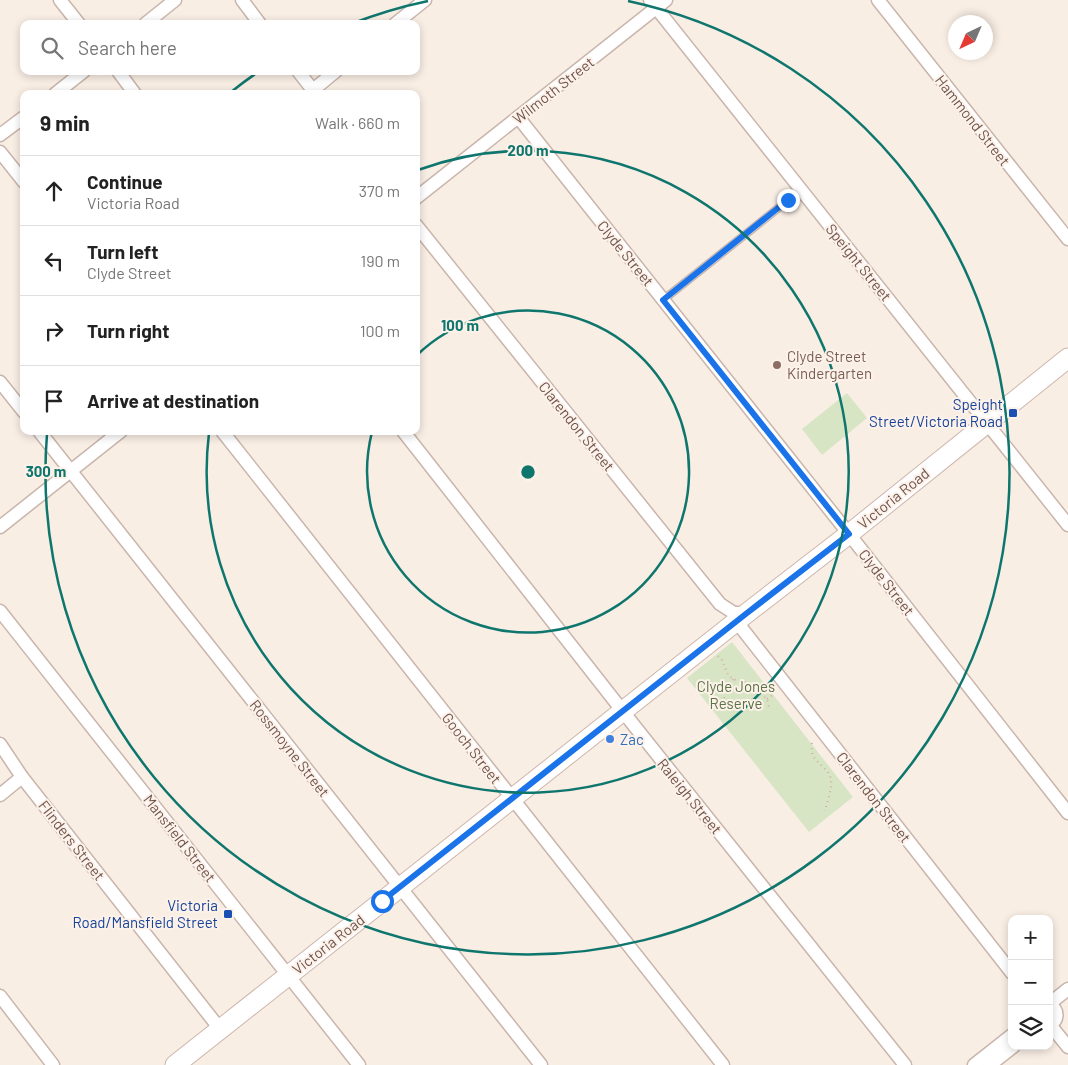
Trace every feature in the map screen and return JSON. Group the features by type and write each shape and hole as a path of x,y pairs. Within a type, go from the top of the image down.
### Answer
{"street":[{"path":"60,0 77,20"},
{"path":"150,20 175,0"},
{"path":"242,0 257,20"},
{"path":"400,20 425,0"},
{"name":"Hammond Street","path":"878,0 1068,239"},
{"name":"Wilmoth Street","path":"420,195 657,3"},
{"name":"Speight Street","path":"657,3 801,190 1068,526"},
{"path":"60,90 79,75"},
{"path":"121,75 133,90"},
{"path":"301,75 312,90"},
{"path":"316,90 332,75"},
{"name":"Clyde Street","path":"518,117 1068,813"},
{"path":"0,136 20,120"},
{"path":"0,152 20,177"},
{"name":"Clarendon Street","path":"420,230 720,604 741,617 1008,968"},
{"name":"Victoria Road","path":"178,1064 741,617 849,534 1068,358"},
{"path":"0,382 20,407"},
{"name":"Rossmoyne Street","path":"42,435 541,1065"},
{"path":"0,527 116,435"},
{"name":"Gooch Street","path":"225,435 723,1065"},
{"name":"Raleigh Street","path":"406,435 905,1065"},
{"name":"Mansfield Street","path":"0,611 359,1065"},
{"name":"Flinders Street","path":"0,744 22,777 220,1029"},
{"path":"0,795 22,777"},
{"path":"1053,1001 1068,989"},
{"path":"0,996 53,1065"},
{"path":"1053,1022 1068,1006"},
{"path":"1053,1024 1068,1047"},
{"path":"974,1065 1008,1038"},
{"path":"990,1065 1009,1050"}],"lane":[{"path":"663,300 801,190"}],"path":[{"path":"718,656 722,660 728,674 733,679 745,682 767,699 768,707"},
{"path":"724,698 733,679"},
{"path":"767,699 773,695"},
{"path":"812,743 811,750 814,759 830,776 831,785 825,811"}],"green space":[{"path":"847,393 867,418 822,455 802,429"},
{"name":"Clyde Jones Reserve","path":"732,642 853,797 809,832 687,678"}],"place":[{"name":"Clyde Street Kindergarten","path":"777,365"},
{"name":"Speight Street/Victoria Road","path":"1013,413"},
{"name":"Zac","path":"610,739"},
{"name":"Victoria Road/Mansfield Street","path":"228,914"}],"route":[{"path":"382,901 849,534 663,300 788,200"}]}
